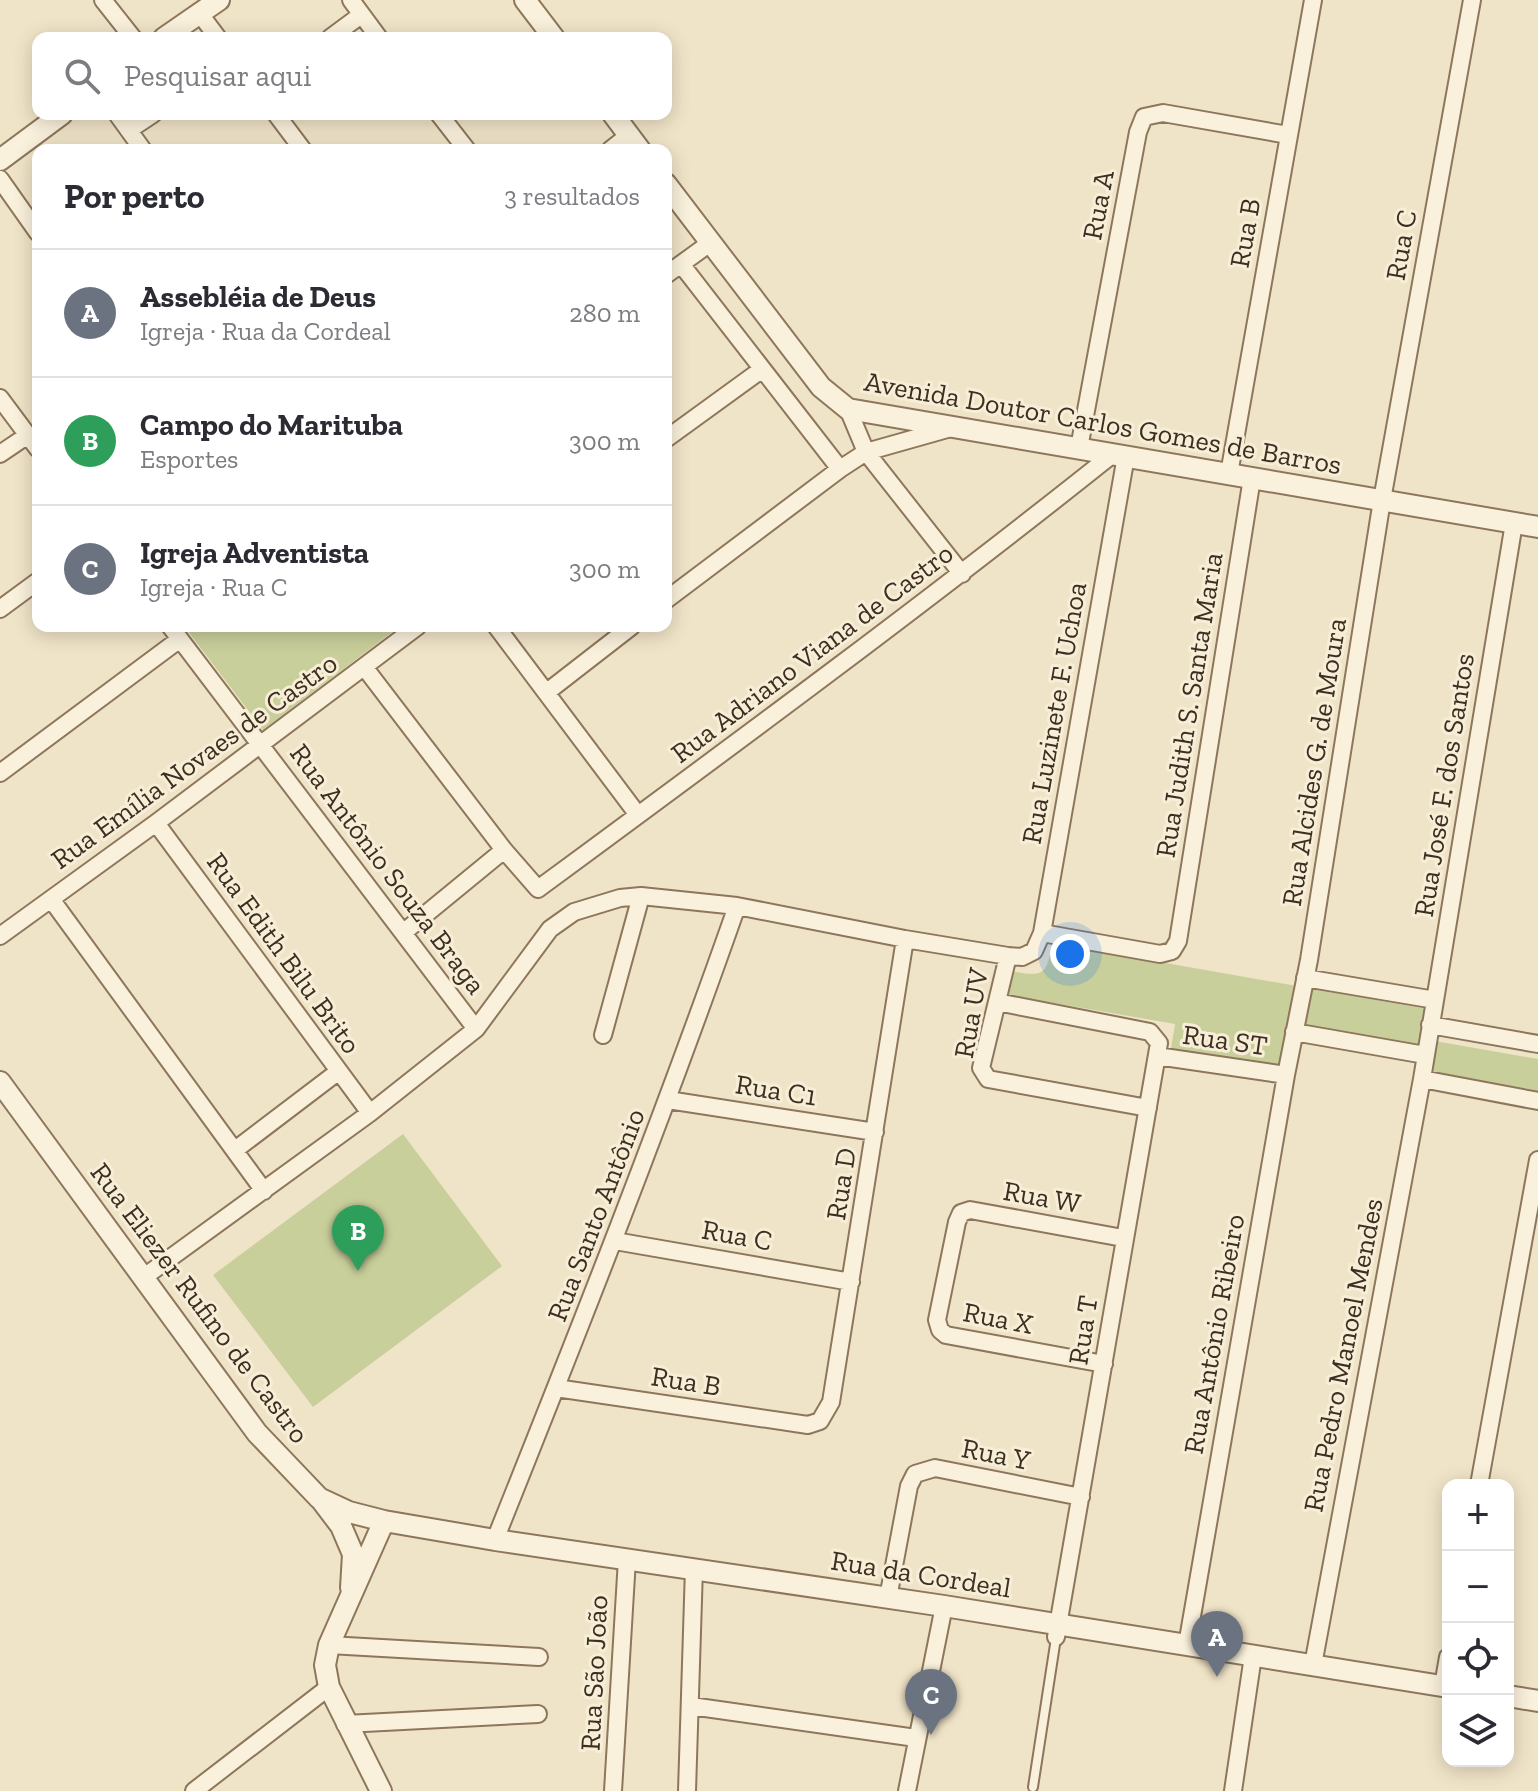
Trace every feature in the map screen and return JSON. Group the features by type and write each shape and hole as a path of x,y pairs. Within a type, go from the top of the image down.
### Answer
{"street":[{"path":"103,0 128,32"},
{"path":"173,32 219,0"},
{"path":"351,0 374,32"},
{"path":"525,0 549,32"},
{"name":"Rua B","path":"1229,474 1313,0"},
{"name":"Rua C","path":"1382,500 1472,0"},
{"path":"200,14 214,32"},
{"path":"338,32 361,15"},
{"name":"Rua A","path":"1079,448 1138,132 1144,117 1163,113 1288,135"},
{"path":"0,160 54,120"},
{"path":"122,120 139,144"},
{"path":"129,130 144,120"},
{"path":"280,120 298,144"},
{"path":"444,120 462,144"},
{"path":"618,120 635,142"},
{"path":"0,179 32,224"},
{"name":"Avenida Doutor Carlos Gomes de Barros","path":"672,192 821,387 848,409 1538,525"},
{"path":"672,271 710,243"},
{"path":"681,264 840,469"},
{"path":"672,435 761,370"},
{"path":"0,398 32,441"},
{"path":"848,409 866,452 962,574"},
{"path":"672,595 866,452 952,427"},
{"path":"0,454 28,435"},
{"name":"Rua Adriano Viana de Castro","path":"504,850 538,889 791,704 1120,455"},
{"name":"Rua Luzinete F. Uchoa","path":"1042,933 1120,455"},
{"name":"Rua Judith S. Santa Maria","path":"1042,933 1160,954 1172,951 1178,941 1252,478"},
{"name":"Rua Alcides G. de Moura","path":"1294,1032 1382,500"},
{"name":"Rua José F. dos Santos","path":"1425,1055 1514,523"},
{"path":"0,609 32,585"},
{"name":"Rua Emília Novaes de Castro","path":"0,936 410,632"},
{"path":"501,632 638,815"},
{"path":"547,692 624,632"},
{"path":"0,773 175,633"},
{"name":"Rua Antônio Souza Braga","path":"175,633 476,1029"},
{"path":"365,668 504,850 404,932"},
{"name":"Rua Edith Bilu Brito","path":"156,823 370,1113"},
{"path":"144,1277 370,1113 476,1029 550,929 574,912 620,898 641,896 737,906 905,939 1022,957 1034,951 1042,933"},
{"path":"603,1035 641,896"},
{"path":"51,899 264,1191"},
{"name":"Rua Santo Antônio","path":"495,1540 615,1241 737,906"},
{"name":"Rua D","path":"808,1425 820,1421 831,1402 905,939"},
{"name":"Rua UV","path":"1008,956 981,1068 988,1079 1148,1108"},
{"path":"1305,978 1435,1000"},
{"name":"Rua ST","path":"997,1002 1150,1032 1158,1050 1286,1075"},
{"path":"1430,1025 1538,1044"},
{"path":"1294,1032 1425,1055"},
{"name":"Rua Antônio Ribeiro","path":"1187,1645 1294,1032"},
{"name":"Rua T","path":"1057,1631 1158,1050"},
{"name":"Rua Pedro Manoel Mendes","path":"1313,1665 1425,1055"},
{"path":"235,1150 339,1071"},
{"path":"1422,1079 1538,1101"},
{"name":"Rua Eliezer Rufino de Castro","path":"0,1082 257,1433 319,1498 349,1512 384,1521"},
{"name":"Rua C1","path":"668,1100 875,1132"},
{"path":"1480,1479 1538,1160"},
{"name":"Rua W","path":"937,1320 961,1213 970,1210 1123,1238"},
{"name":"Rua C","path":"615,1241 851,1282"},
{"name":"Rua X","path":"937,1320 940,1330 946,1335 1104,1364"},
{"name":"Rua B","path":"556,1388 808,1425"},
{"name":"Rua Y","path":"888,1598 909,1486 915,1474 935,1468 1081,1497"},
{"path":"319,1498 341,1526 353,1554 350,1597"},
{"path":"381,1791 345,1724 329,1687 325,1665 329,1645 384,1521"},
{"name":"Rua da Cordeal","path":"384,1521 944,1606 1057,1631 1187,1645 1442,1686"},
{"name":"Rua São João","path":"613,1791 627,1559"},
{"path":"687,1791 694,1568"},
{"path":"907,1791 944,1606"},
{"path":"329,1645 539,1657"},
{"path":"1233,1791 1253,1656"},
{"path":"194,1791 329,1687"},
{"path":"1514,1697 1538,1701"},
{"path":"691,1706 916,1738"},
{"path":"345,1724 538,1714"}],"lane":[{"path":"1033,1787 1057,1631"}],"green space":[{"path":"189,632 392,632 263,730"},
{"path":"1052,943 1427,1009 1420,1051 1290,1028 1283,1072 1170,1055 1175,1024 1007,995 1011,971 1042,972 1048,962"},
{"path":"1435,1041 1538,1059 1538,1096 1428,1076"},
{"path":"403,1134 502,1266 313,1407 213,1275"}],"place":[{"name":"Campo do Marituba","path":"358,1271"},
{"name":"Assebléia de Deus","path":"1217,1677"},
{"name":"Igreja Adventista","path":"931,1735"}]}
